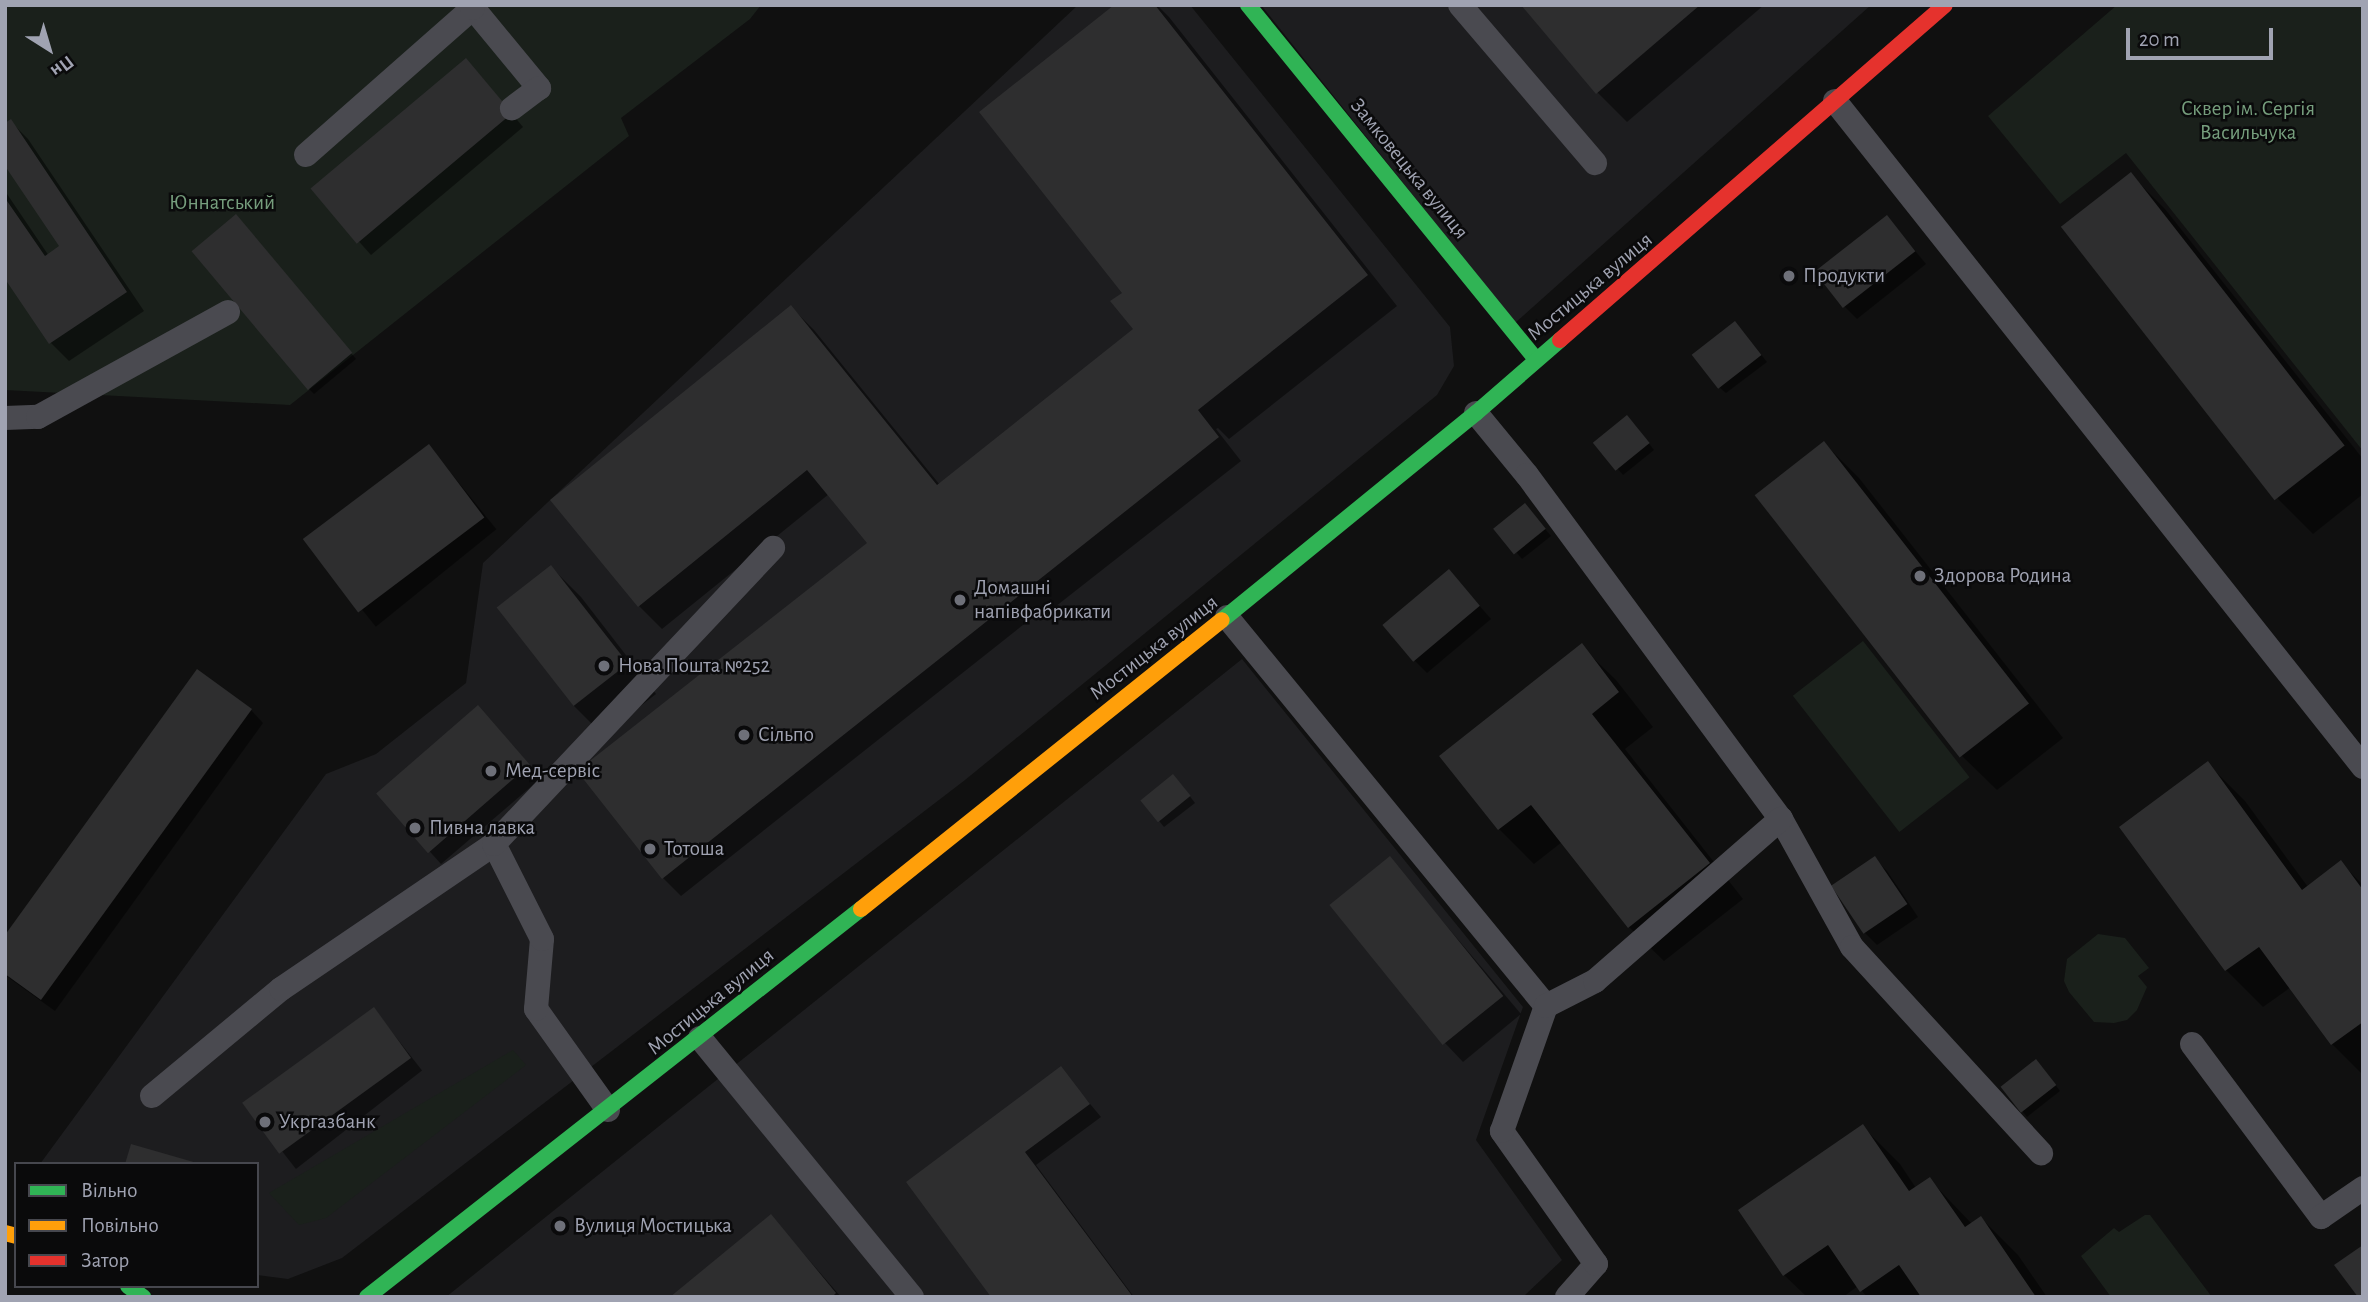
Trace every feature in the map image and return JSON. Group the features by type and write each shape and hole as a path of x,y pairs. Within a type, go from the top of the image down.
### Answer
{"street":[{"name":"Замковецька вулиця","path":"1248,5 1536,360"},
{"name":"Мостицька вулиця","path":"366,1297 700,1038 1227,617 1476,413 1945,5"}],"lane":[{"path":"1460,5 1595,163"},
{"path":"306,155 472,7 539,88 512,108"},
{"path":"1835,101 1903,183 2363,767"},
{"path":"5,418 38,417 228,312"},
{"path":"1476,413 1527,475 1781,819 1852,947 2040,1153"},
{"path":"152,1096 281,989 494,844 773,548"},
{"path":"1227,617 1546,1006"},
{"path":"1567,1297 1596,1264 1503,1131 1546,1006 1595,981 1781,819"},
{"path":"494,844 542,939 536,1009 608,1110"},
{"path":"700,1038 912,1297"},
{"path":"2192,1044 2321,1217 2363,1188"}],"shaded area":[{"path":"1078,5 1190,5 1450,327 1454,366 1437,395 965,780 342,1258 288,1279 259,1275 259,1162 41,1162 326,774 376,754 466,683 483,563"},
{"path":"1261,5 1871,5 1515,323"},
{"path":"1242,659 1523,1007 1476,1140 1562,1260 1523,1297 446,1297"}],"green space":[{"name":"Юннатський","path":"5,5 761,5 750,19 621,118 629,136 290,405 5,390"},
{"name":"Сквер ім. Сергія Васильчука","path":"2117,5 2363,5 2363,451 2126,153 2060,204 1988,116"},
{"path":"1863,641 1970,777 1899,832 1793,696"},
{"path":"2098,934 2125,938 2149,968 2138,976 2147,987 2137,1010 2127,1020 2114,1023 2094,1022 2069,992 2064,981 2067,959"},
{"path":"513,1050 526,1065 326,1218 299,1225 269,1193"},
{"path":"2145,1215 2150,1215 2212,1297 2111,1297 2081,1256 2114,1228 2119,1232"}],"building":[{"path":"1114,5 1155,5 1368,275 1198,410 1219,437 662,879 577,771 867,543 807,470 638,607 550,500 791,305 937,485 1133,329 1110,301 1122,293 979,112"},
{"path":"1521,5 1700,5 1596,94"},
{"path":"466,58 512,113 357,244 310,188"},
{"path":"11,119 127,292 49,344 5,279 5,198 45,256 59,246 5,166 5,123"},
{"path":"2131,172 2345,445 2275,500 2061,227"},
{"path":"236,214 352,353 308,390 192,251"},
{"path":"1887,215 1915,251 1843,308 1815,272"},
{"path":"1735,321 1761,355 1718,389 1692,355"},
{"path":"1627,415 1650,443 1615,471 1593,443"},
{"path":"1824,441 2029,703 1960,758 1755,495"},
{"path":"429,444 484,517 358,613 303,539"},
{"path":"1525,503 1546,529 1514,554 1493,529"},
{"path":"551,565 628,664 574,706 497,607"},
{"path":"1449,569 1480,606 1413,662 1382,625"},
{"path":"1582,643 1619,692 1592,714 1710,863 1628,928 1531,805 1498,830 1439,756"},
{"path":"197,669 252,709 41,1000 5,974 5,935"},
{"path":"478,705 530,765 428,853 376,794"},
{"path":"2208,761 2302,890 2341,860 2363,890 2363,1022 2331,1045 2259,947 2225,971 2119,827"},
{"path":"1173,774 1191,796 1158,822 1140,800"},
{"path":"1390,856 1503,996 1443,1045 1329,905"},
{"path":"1875,856 1907,904 1863,934 1831,886"},
{"path":"374,1007 411,1058 279,1154 242,1103"},
{"path":"2036,1059 2056,1085 2021,1113 2001,1087"},
{"path":"1061,1066 1090,1104 1025,1152 1133,1297 991,1297 906,1182"},
{"path":"1863,1124 1909,1191 1930,1177 1965,1227 1981,1216 2036,1297 1921,1297 1899,1265 1860,1292 1828,1245 1783,1276 1738,1210"},
{"path":"131,1144 194,1162 126,1162"},
{"path":"771,1214 836,1293 832,1297 670,1297"},
{"path":"2363,1245 2363,1297 2358,1297 2334,1265"}],"traffic: fast":[{"path":"1248,5 1536,360"},
{"path":"1222,620 1476,413 1560,340"},
{"path":"367,1297 861,909"},
{"path":"131,1288 143,1297"}],"traffic: slow":[{"path":"861,909 1222,620"},
{"path":"5,1233 14,1235"}],"traffic: jam":[{"path":"1560,340 1945,5"}],"place":[{"name":"Продукти","path":"1789,276"},
{"name":"Здорова Родина","path":"1920,576"},
{"name":"Домашні напівфабрикати","path":"960,600"},
{"name":"Нова Пошта №252","path":"604,666"},
{"name":"Сільпо","path":"744,735"},
{"name":"Мед-сервіс","path":"491,771"},
{"name":"Пивна лавка","path":"415,828"},
{"name":"Тотоша","path":"650,849"},
{"name":"Укргазбанк","path":"265,1122"},
{"name":"Вулиця Мостицька","path":"560,1226"}]}
